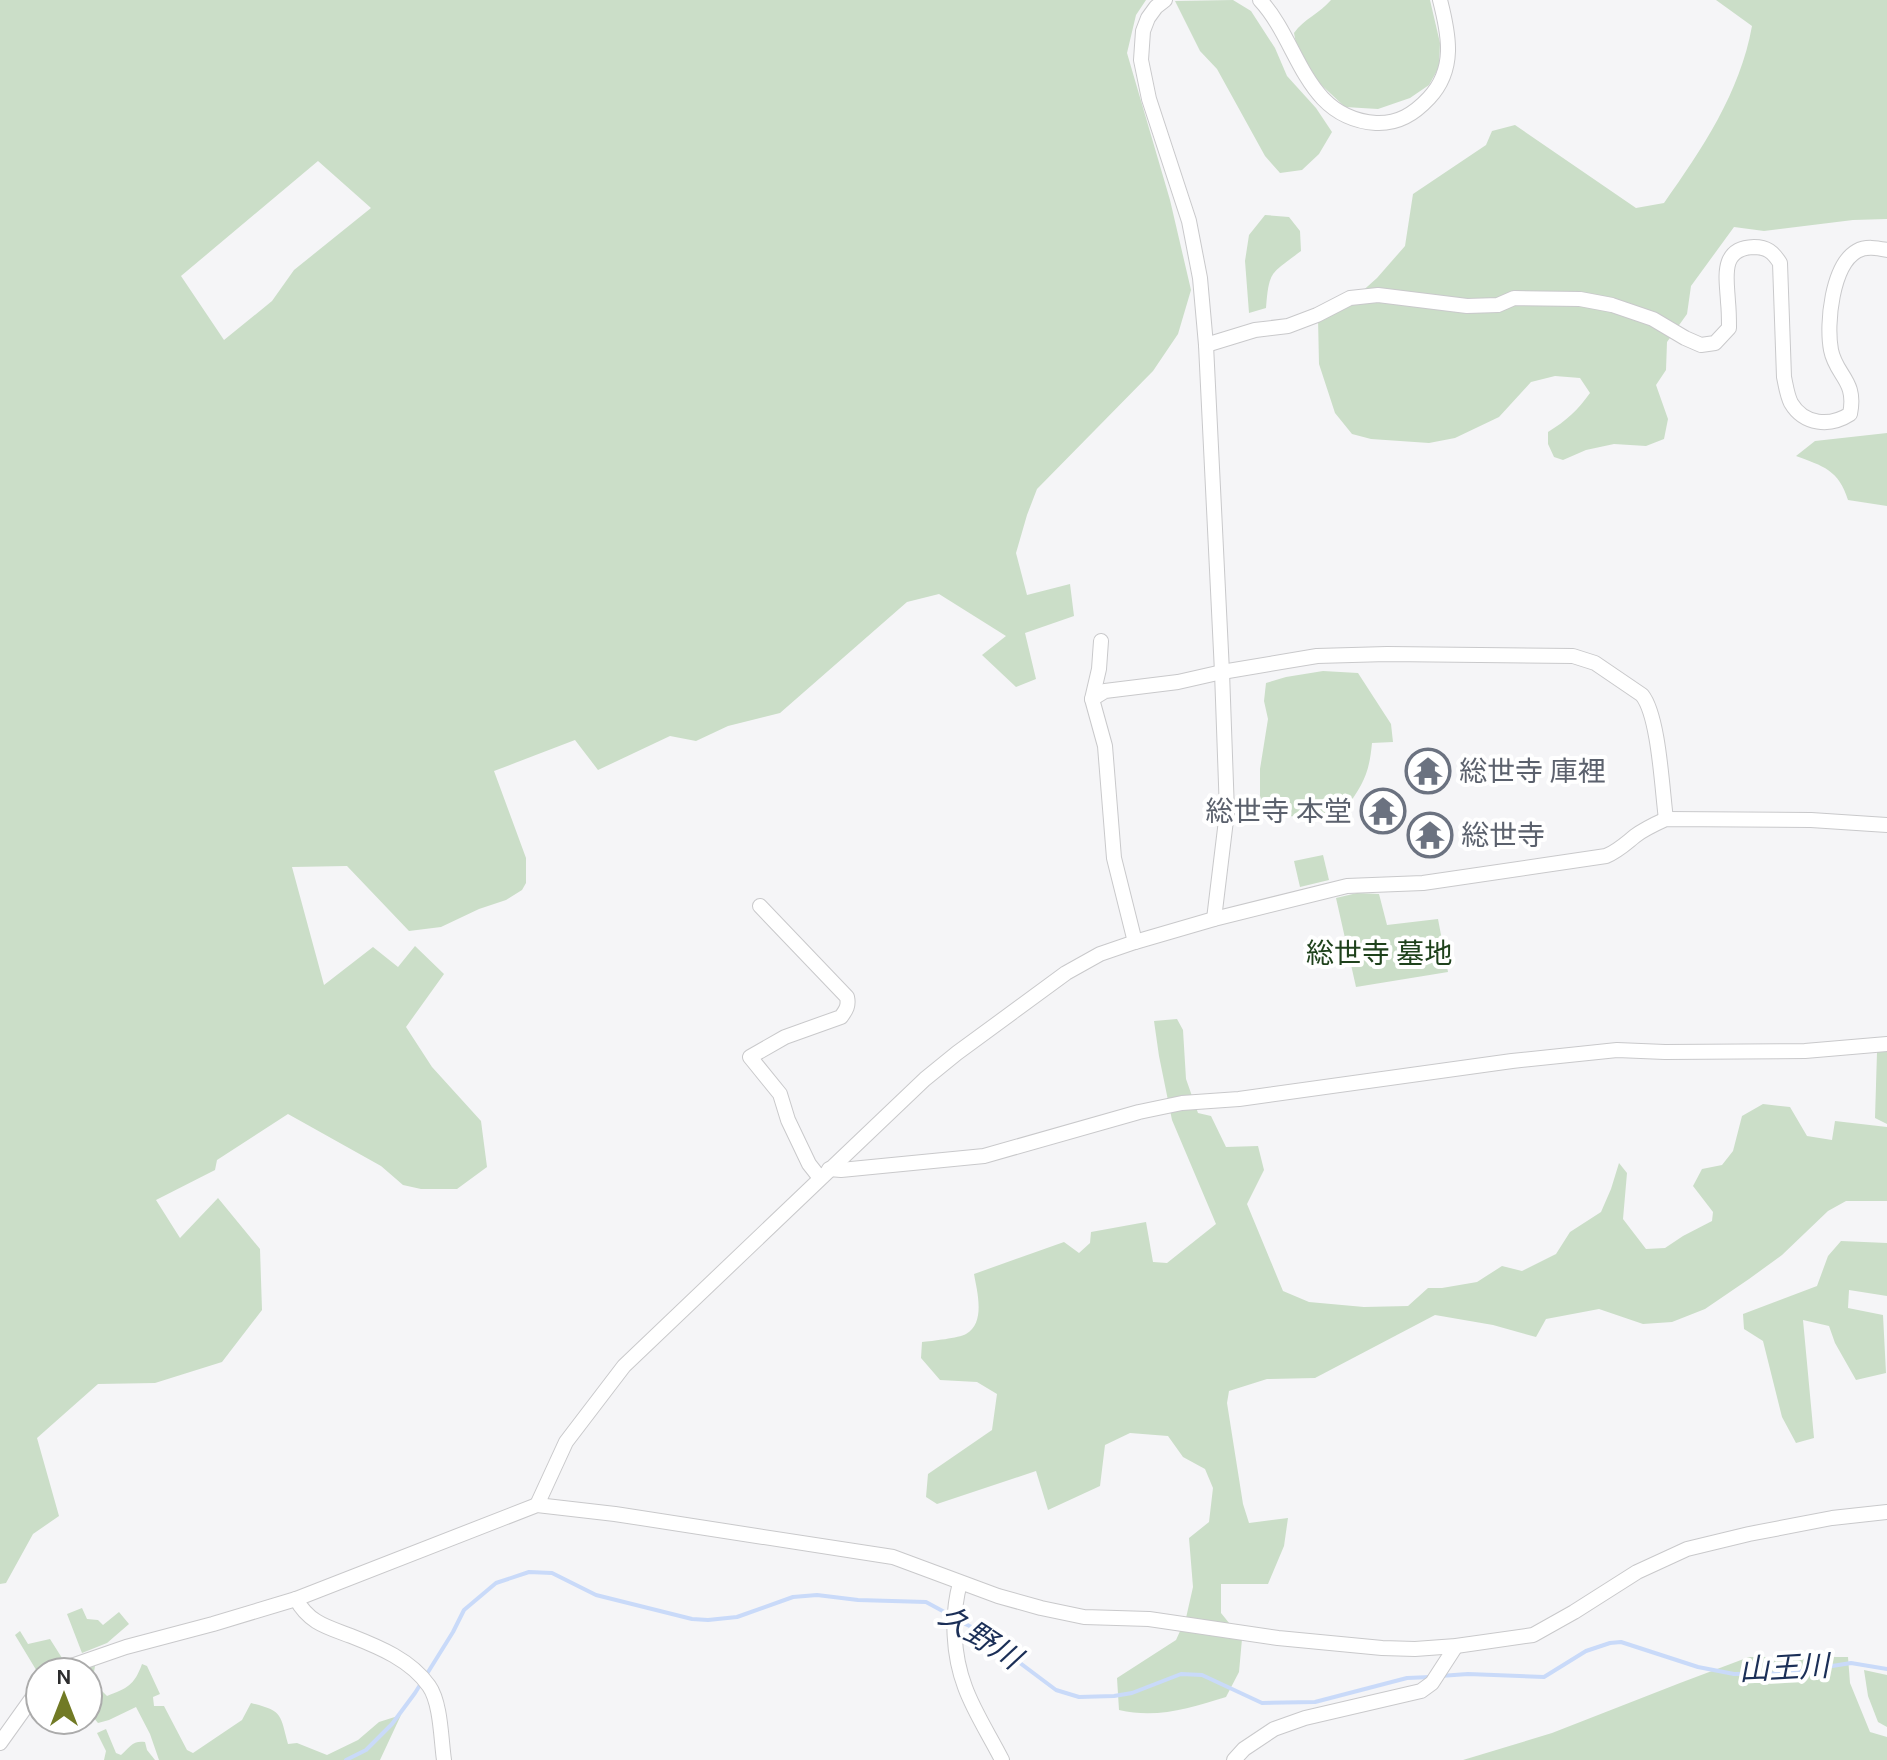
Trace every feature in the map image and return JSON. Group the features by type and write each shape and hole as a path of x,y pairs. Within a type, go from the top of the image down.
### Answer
{"street":[{"path":"1165,0 1148,18 1143,31 1142,69 1189,221 1200,278 1206,345 1227,812 1214,919"},
{"path":"1260,0 1279,23 1306,77 1324,101 1349,118 1386,123 1403,119 1416,110 1444,77 1448,47 1440,0"},
{"path":"1206,345 1255,330 1288,326 1350,298 1378,295 1467,306 1498,305 1514,298 1580,299 1612,305 1653,319 1701,345 1715,343 1729,328 1728,262 1735,252 1748,247 1764,248 1773,253 1780,263 1787,394 1801,416 1823,423 1840,420 1850,414 1852,403 1850,385 1831,354 1829,325 1839,273 1847,258 1859,249 1875,247 1887,250"},
{"path":"1101,641 1092,699 1105,746 1114,858 1135,942"},
{"path":"1092,699 1105,691 1178,682 1317,656 1573,656 1595,663 1642,695 1647,702 1654,726 1666,819"},
{"path":"537,1505 566,1442 624,1366 925,1079 1066,973 1100,954 1214,919 1347,886 1423,883 1606,856 1622,849 1633,837 1666,819 1811,820 1887,825"},
{"path":"760,906 847,997 848,1004 841,1017 785,1037 750,1057 780,1094 809,1164 824,1174 984,1156 1139,1112 1182,1103 1239,1099 1512,1061 1617,1050 1805,1051 1887,1044"},
{"path":"100,1656 296,1599 537,1505 893,1557 960,1583 1041,1608 1084,1617 1149,1619 1278,1638 1415,1649 1533,1635 1637,1572 1687,1549 1819,1521 1887,1512"},
{"path":"960,1583 956,1598 955,1638 965,1687 1002,1760"},
{"path":"296,1599 303,1612 319,1624 379,1649 410,1666 430,1688 437,1707 444,1760"},
{"path":"1234,1760 1244,1749 1274,1729 1305,1718 1421,1691 1432,1683 1456,1646"},
{"path":"0,1743 24,1709"}],"green space":[{"path":"0,0 1146,0 1136,15 1127,53 1170,200 1191,290 1178,334 1153,371 1037,489 1016,553 1027,595 1070,584 1074,616 1025,633 1036,679 1016,687 982,655 1006,636 939,594 907,602 780,713 728,726 696,741 670,736 598,770 575,740 494,771 526,858 526,883 522,890 506,900 441,927 409,931 347,866 292,867 324,985 373,947 398,967 415,946 444,974 406,1027 432,1067 481,1121 487,1167 457,1189 421,1189 403,1185 381,1166 288,1114 217,1160 215,1170 156,1200 180,1238 218,1198 260,1249 262,1310 222,1362 155,1383 98,1384 37,1438 59,1516 33,1534 6,1583 0,1584","holes":["318,161 371,208 294,270 272,301 224,340 181,276"]},
{"path":"1233,0 1251,11 1275,48 1287,76 1316,108 1332,132 1319,154 1302,170 1280,173 1265,156 1217,69 1200,51 1175,1"},
{"path":"1331,0 1430,0 1440,43 1439,67 1429,85 1410,98 1378,109 1345,107 1316,80 1298,54 1294,33"},
{"path":"1716,0 1887,0 1887,219 1764,231 1734,227 1691,286 1687,314 1667,342 1666,370 1656,385 1668,419 1664,439 1646,446 1614,444 1586,450 1563,460 1554,457 1548,444 1548,432 1571,415 1590,393 1580,378 1555,376 1531,382 1499,417 1455,438 1429,443 1371,439 1352,434 1335,413 1319,364 1318,318 1349,303 1377,278 1405,246 1413,194 1486,145 1492,131 1515,125 1636,208 1664,203 1718,119 1746,51 1752,26"},
{"path":"1265,215 1289,217 1300,231 1301,251 1273,274 1266,308 1249,313 1245,261 1249,235"},
{"path":"1887,433 1887,506 1848,500 1840,482 1829,470 1796,456 1815,441"},
{"path":"1323,671 1358,673 1391,724 1393,742 1372,743 1364,779 1345,810 1296,816 1266,813 1260,796 1260,769 1268,719 1264,701 1266,683"},
{"path":"1323,855 1329,880 1300,887 1294,861"},
{"name":"総世寺 墓地","path":"1357,893 1379,894 1387,925 1438,919 1448,972 1356,987 1336,898"},
{"path":"1177,1019 1183,1030 1186,1079 1198,1113 1211,1116 1226,1147 1258,1146 1264,1170 1247,1204 1283,1291 1309,1302 1364,1307 1408,1306 1428,1288 1477,1282 1502,1266 1522,1271 1556,1254 1570,1232 1601,1212 1619,1163 1627,1173 1623,1219 1646,1249 1665,1248 1712,1221 1713,1212 1693,1186 1702,1169 1722,1165 1733,1151 1742,1116 1763,1104 1790,1107 1807,1136 1832,1140 1835,1121 1887,1127 1887,1201 1846,1201 1828,1211 1782,1255 1749,1279 1705,1309 1672,1322 1643,1324 1599,1309 1546,1319 1536,1337 1493,1325 1435,1315 1315,1378 1267,1379 1229,1391 1227,1403 1243,1504 1249,1523 1288,1518 1284,1546 1268,1584 1221,1584 1221,1613 1242,1639 1239,1672 1226,1697 1160,1713 1119,1710 1117,1678 1176,1640 1186,1618 1193,1587 1189,1538 1209,1522 1213,1488 1205,1469 1183,1457 1168,1436 1130,1433 1105,1445 1100,1486 1048,1510 1036,1471 937,1504 926,1497 928,1474 992,1430 997,1394 977,1382 940,1380 921,1358 922,1342 958,1337 972,1329 979,1306 974,1274 1064,1242 1079,1253 1090,1243 1091,1232 1146,1222 1153,1262 1167,1263 1216,1224 1172,1120 1159,1056 1154,1021"},
{"path":"1877,1052 1887,1052 1887,1124 1875,1118"},
{"path":"1841,1241 1887,1243 1887,1296 1849,1290 1848,1308 1883,1315 1886,1373 1856,1380 1829,1326 1803,1320 1814,1438 1796,1443 1782,1417 1763,1341 1744,1329 1743,1314 1817,1286 1828,1256"},
{"path":"82,1608 87,1619 98,1620 103,1625 119,1612 129,1624 107,1643 82,1653 67,1614"},
{"path":"20,1631 28,1644 50,1639 61,1656 28,1656 15,1635"},
{"path":"1749,1657 1848,1657 1850,1683 1870,1732 1887,1737 1887,1760 1463,1760 1552,1733"},
{"path":"142,1664 147,1666 160,1694 153,1697 154,1706 164,1706 187,1750 193,1753 242,1720 251,1703 278,1715 288,1744 297,1743 327,1755 358,1740 379,1722 401,1715 380,1760 159,1760 136,1707 104,1721 104,1693 107,1696 120,1691 136,1677"},
{"path":"1864,1670 1887,1675 1887,1727 1878,1722 1868,1696"},
{"path":"104,1730 116,1753 121,1755 135,1743 145,1742 155,1760 104,1760 106,1751 98,1736 104,1736"}],"waterway":[{"name":"久野川","path":"346,1760 366,1750 392,1724 415,1693 464,1610 496,1583 529,1572 552,1573 596,1595 692,1619 737,1617 793,1597 817,1595 926,1602 950,1615"},
{"name":"久野川","path":"957,1620 984,1633 1056,1690 1079,1697 1132,1693 1181,1674 1202,1675 1262,1703 1315,1702 1407,1678 1431,1677"},
{"name":"山王川","path":"1440,1676 1544,1677 1586,1651 1621,1642 1698,1667 1734,1674 1788,1673 1851,1663 1887,1669"}],"place":[{"name":"総世寺 庫裡","path":"1428,771"},
{"name":"総世寺 本堂","path":"1383,811"},
{"name":"総世寺","path":"1430,835"}]}
